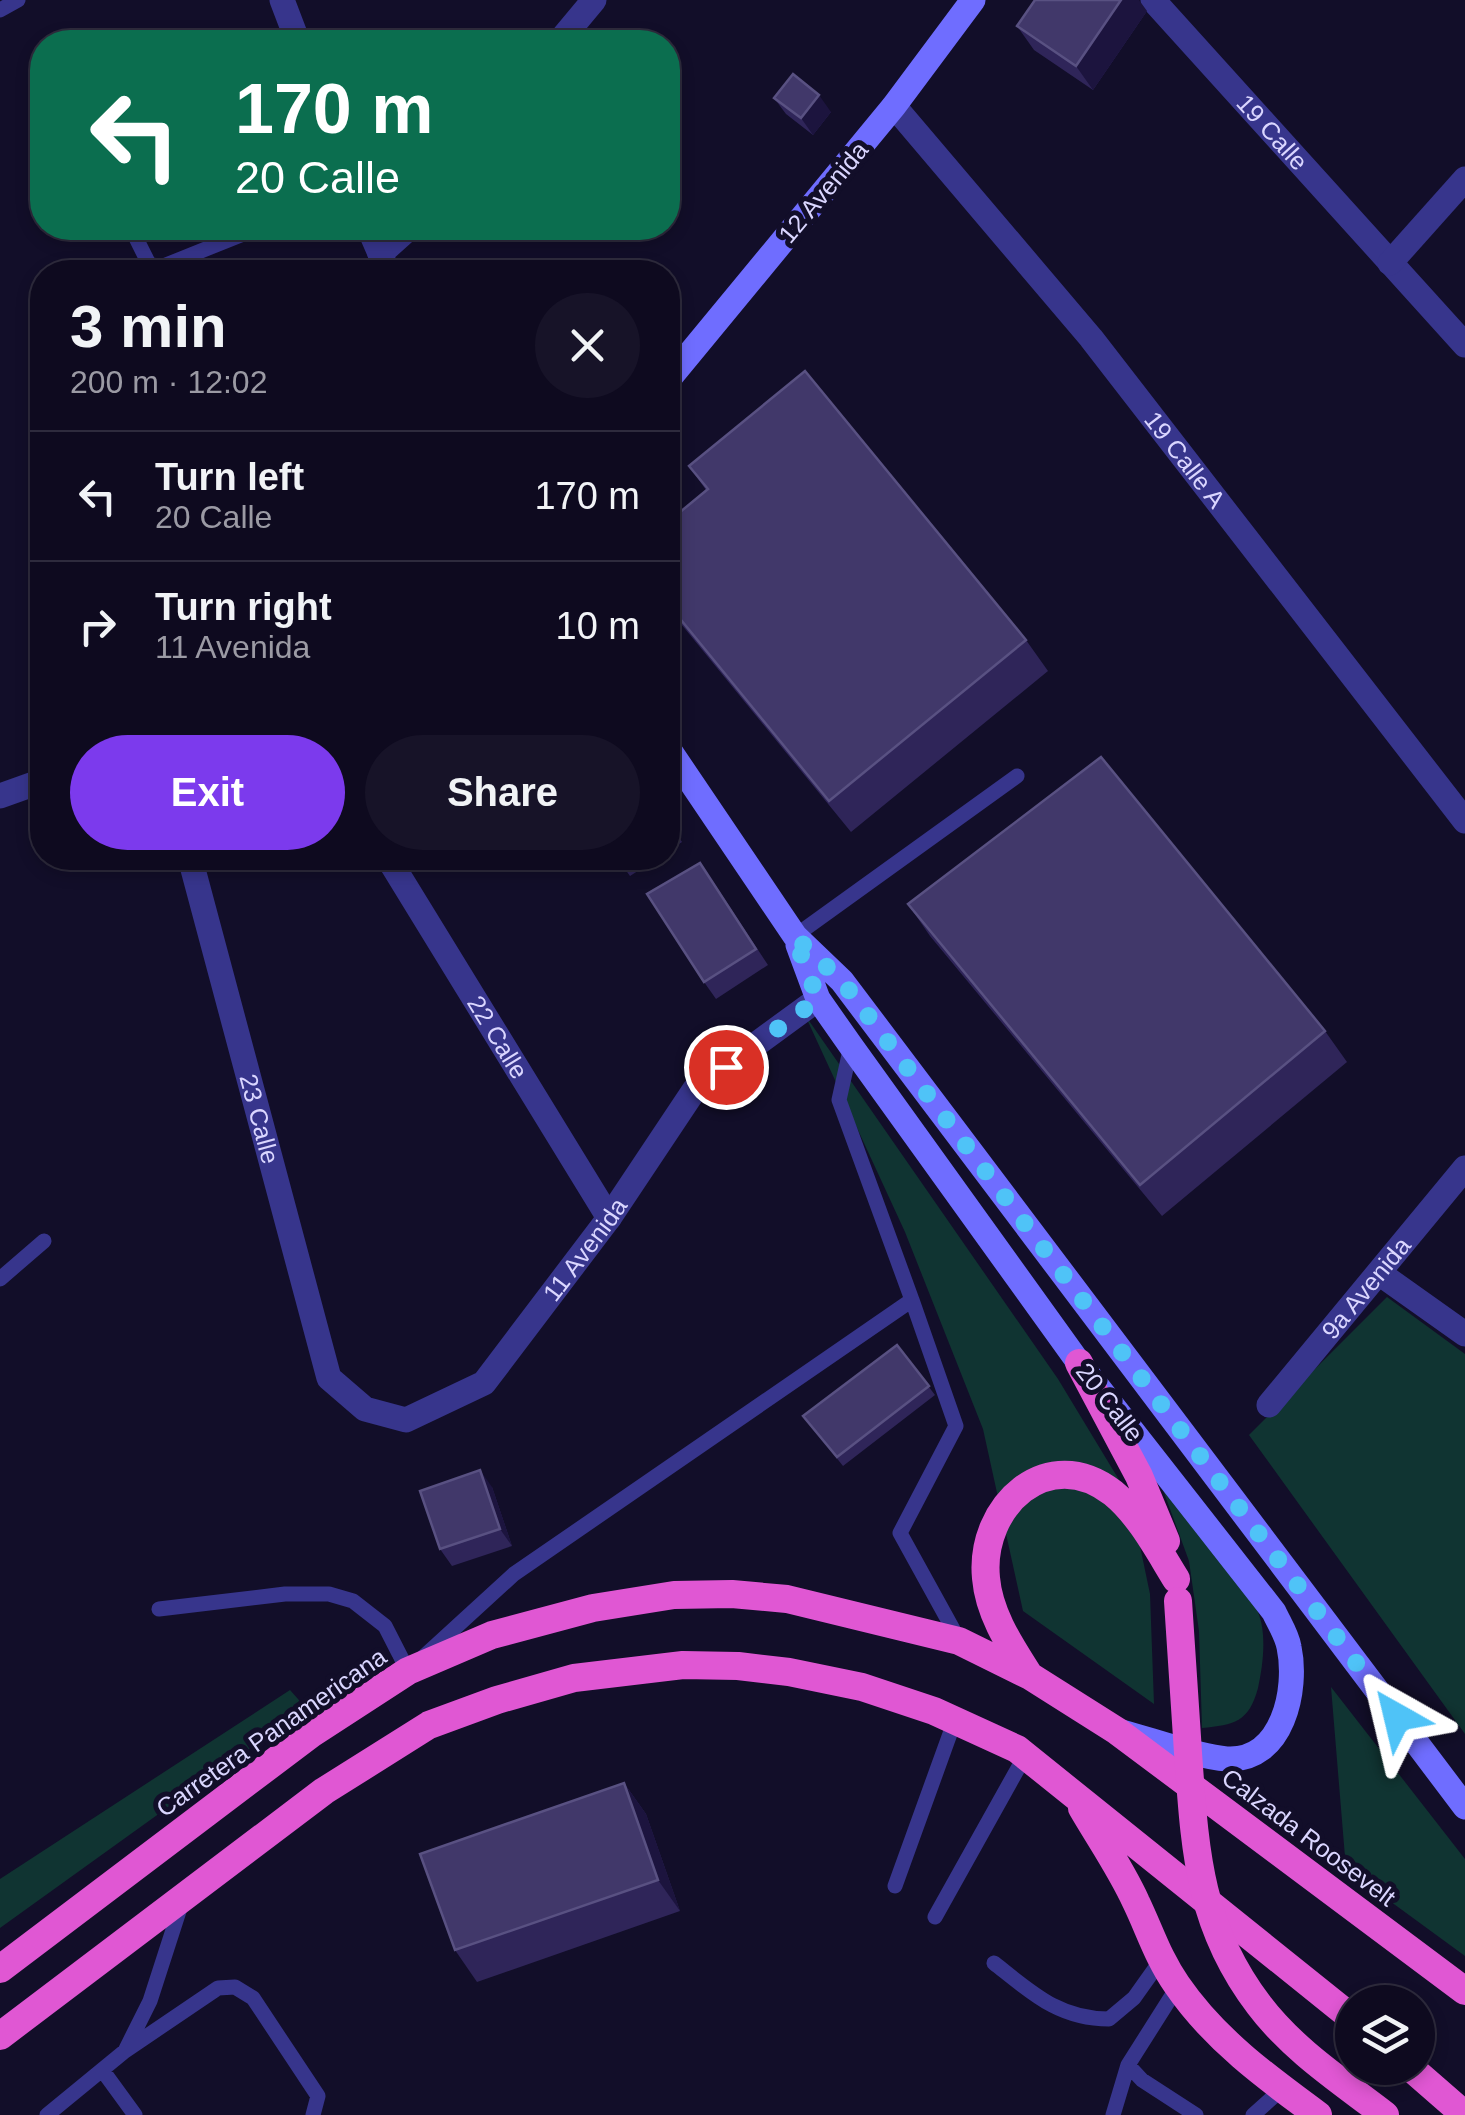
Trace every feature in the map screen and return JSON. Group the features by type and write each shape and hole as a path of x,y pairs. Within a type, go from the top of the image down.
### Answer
{"highway":[{"path":"1079,1362 1140,1476 1166,1540 1177,1590 1194,1844 1206,1904 1218,1934 1240,1978 1281,2031 1385,2115"},
{"path":"1030,1676 995,1615 986,1578 988,1534 996,1516 1024,1488 1057,1476 1076,1476 1104,1487 1142,1525 1177,1590"},
{"name":"Carretera Panamericana","path":"0,1969 312,1734 408,1671 492,1635 593,1608 674,1595 732,1594 787,1599 959,1640 1030,1676 1117,1731"},
{"path":"0,2036 324,1790 429,1725 496,1700 574,1678 683,1665 738,1666 862,1688 956,1720 1026,1754 1335,2004"},
{"name":"Calzada Roosevelt","path":"1117,1731 1465,1991"},
{"path":"1076,1798 1136,1900 1161,1960 1178,1986 1211,2027 1318,2115"},
{"path":"1431,2085 1465,2115"}],"main road":[{"name":"12 Avenida","path":"680,365 894,106 974,0"},
{"name":"20 Calle","path":"680,766 794,936 818,999 850,1046 1079,1362 1274,1612 1289,1644 1290,1701 1281,1726 1267,1744 1247,1757 1227,1759 1117,1731"},
{"name":"20 Calle","path":"794,936 842,981 1465,1808"}],"street":[{"path":"282,0 293,30"},
{"path":"569,30 594,0"},
{"name":"19 Calle","path":"1153,0 1465,345"},
{"name":"19 Calle A","path":"894,106 1091,338 1465,821"},
{"path":"1390,264 1465,179"},
{"path":"0,796 30,785"},
{"name":"23 Calle","path":"193,870 328,1378"},
{"name":"22 Calle","path":"395,870 610,1218"},
{"name":"11 Avenida","path":"328,1378 365,1409 406,1420 484,1383 610,1218 695,1089 818,999"},
{"name":"9a Avenida","path":"1269,1405 1465,1168"},
{"path":"1380,1273 1465,1334"}],"lane":[{"path":"0,10 18,0"},
{"path":"178,260 228,240"},
{"path":"794,936 1017,776"},
{"path":"850,1046 839,1100 956,1426 900,1533 959,1640"},
{"path":"0,1279 44,1241"},
{"path":"159,1609 286,1594 329,1594 353,1602 385,1626 408,1671 514,1574 912,1300"},
{"path":"896,1886 956,1720"},
{"path":"935,1917 1026,1754"},
{"path":"125,2051 150,2001 184,1894"},
{"path":"994,1963 1058,2009 1082,2019 1109,2019 1134,1998 1161,1960"},
{"path":"1113,2115 1128,2065 1178,1986"},
{"path":"53,2112 125,2051 218,1988 234,1987 252,1998 318,2096 314,2115"},
{"path":"1128,2065 1142,2080 1196,2115"},
{"path":"103,2071 136,2115"},
{"path":"1254,2115 1282,2089"}],"green space":[{"path":"805,1015 1058,1379 1130,1498 1150,1594 1154,1704 1023,1611 983,1429 905,1232"},
{"path":"1387,1297 1465,1354 1465,1734 1249,1435"},
{"path":"1155,1468 1226,1554 1261,1621 1263,1650 1258,1688 1245,1715 1231,1723 1202,1728 1199,1631 1189,1561"},
{"path":"1331,1687 1465,1859 1465,1956 1346,1869"},
{"path":"290,1690 306,1708 0,1928 0,1879"}],"building":[{"path":"1035,0 1121,0 1076,66 1017,26"},
{"path":"793,74 819,95 801,118 774,98"},
{"path":"805,371 1026,640 829,801 680,619 680,512 708,489 689,466"},
{"path":"1101,757 1325,1031 1140,1185 908,904"},
{"path":"700,863 756,949 704,982 647,894"},
{"path":"897,1345 929,1386 837,1457 803,1416"},
{"path":"480,1470 500,1529 440,1549 420,1491"},
{"path":"624,1783 658,1880 455,1950 420,1854"}],"route":[{"path":"726,1067 818,999 794,936 842,981 1397,1717"}]}
